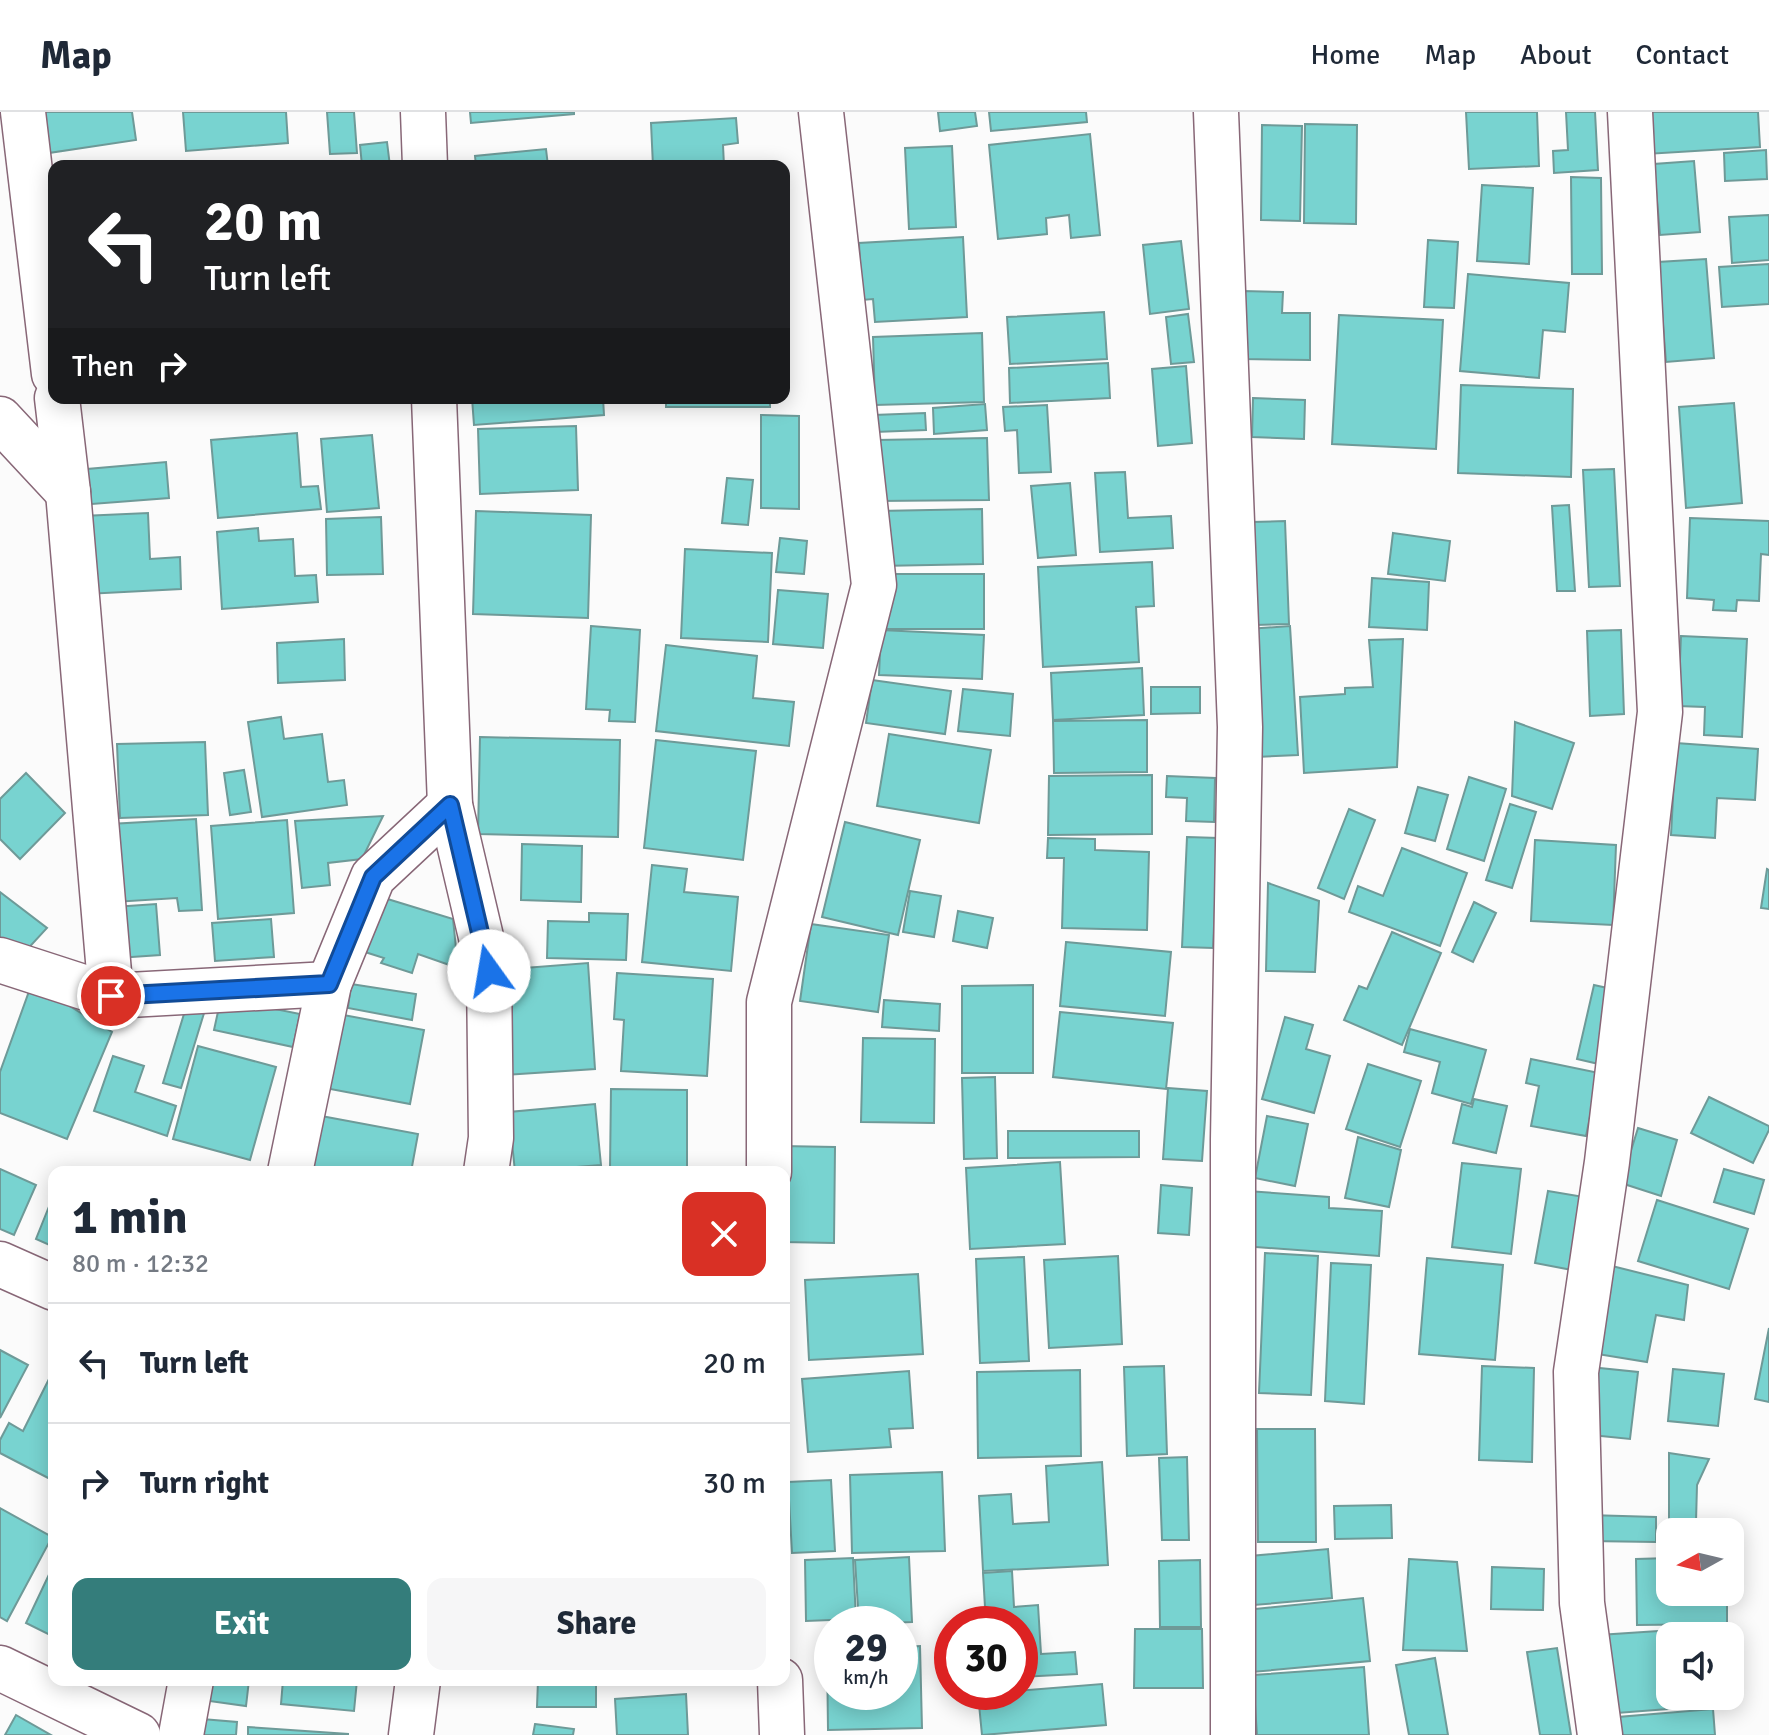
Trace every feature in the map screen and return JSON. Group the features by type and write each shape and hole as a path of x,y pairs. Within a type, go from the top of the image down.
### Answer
{"street":[{"path":"23,112 48,323"},
{"path":"423,112 425,160"},
{"path":"769,1166 769,1002 874,585 821,112"},
{"path":"1216,112 1240,727 1233,1140 1233,1735"},
{"path":"1600,1735 1582,1603 1576,1372 1607,1162 1660,712 1630,112"},
{"path":"58,404 111,996"},
{"path":"434,404 450,805 489,971 491,1138 487,1166"},
{"path":"0,419 68,492"},
{"path":"291,1166 329,984 373,877 450,805"},
{"path":"0,960 111,996 329,984"},
{"path":"0,1264 48,1285"},
{"path":"0,1668 138,1735"},
{"path":"181,1735 190,1686"},
{"path":"411,1735 417,1686"},
{"path":"780,1686 782,1735"}],"building":[{"path":"35,112 132,112 136,140 42,154"},
{"path":"183,112 286,112 288,143 186,151"},
{"path":"327,112 354,112 357,153 330,154"},
{"path":"470,112 574,112 574,114 471,123"},
{"path":"938,112 975,112 977,126 940,131"},
{"path":"989,112 1086,112 1087,122 991,131"},
{"path":"1466,112 1537,112 1539,166 1469,169"},
{"path":"1566,112 1595,112 1598,170 1554,173 1553,151 1568,150"},
{"path":"1644,112 1758,112 1760,147 1646,154"},
{"path":"736,118 738,143 723,145 724,160 653,160 651,123"},
{"path":"1305,124 1357,125 1356,224 1304,223"},
{"path":"1262,125 1302,126 1300,221 1261,220"},
{"path":"1090,134 1100,235 1071,238 1069,215 1046,218 1047,234 998,239 989,145"},
{"path":"387,142 389,160 361,160 360,145"},
{"path":"952,146 956,227 909,229 905,148"},
{"path":"546,149 547,160 475,160 475,156"},
{"path":"1766,150 1767,179 1725,181 1724,153"},
{"path":"1694,161 1700,232 1660,235 1654,164"},
{"path":"1571,177 1601,178 1602,274 1572,274"},
{"path":"1482,185 1533,188 1529,264 1477,261"},
{"path":"1769,215 1769,260 1732,263 1729,217"},
{"path":"963,237 967,317 875,322 873,299 862,300 859,243"},
{"path":"1428,240 1458,242 1454,308 1424,307"},
{"path":"1181,241 1189,309 1150,314 1143,245"},
{"path":"1706,259 1714,358 1666,362 1658,262"},
{"path":"1769,264 1769,304 1722,307 1719,267"},
{"path":"1468,274 1569,283 1565,332 1543,330 1539,378 1460,371"},
{"path":"1243,291 1283,292 1282,313 1310,313 1310,360 1242,359"},
{"path":"1104,312 1107,359 1010,364 1007,317"},
{"path":"1188,314 1194,362 1171,364 1166,317"},
{"path":"1339,315 1443,320 1436,449 1332,444"},
{"path":"982,333 984,402 875,405 873,337"},
{"path":"1108,363 1110,398 1010,403 1009,368"},
{"path":"1186,366 1192,443 1158,446 1152,369"},
{"path":"1461,385 1573,389 1571,477 1458,473"},
{"path":"1253,398 1305,400 1304,439 1252,437"},
{"path":"1734,403 1742,503 1686,508 1679,407"},
{"path":"472,404 603,404 604,415 474,425"},
{"path":"666,404 770,404 770,407 666,407"},
{"path":"985,404 987,430 934,434 933,408"},
{"path":"1047,405 1051,472 1019,473 1017,430 1005,431 1003,407"},
{"path":"925,413 926,430 875,432 874,415"},
{"path":"761,415 799,416 799,509 761,508"},
{"path":"576,426 578,490 480,494 478,429"},
{"path":"297,433 301,487 318,486 321,509 218,518 211,440"},
{"path":"372,435 379,508 327,512 321,439"},
{"path":"987,438 989,500 877,501 877,440"},
{"path":"166,462 169,498 79,505 76,470"},
{"path":"1614,469 1620,586 1589,587 1583,470"},
{"path":"1125,472 1128,518 1171,516 1173,548 1100,552 1095,473"},
{"path":"727,478 753,480 748,525 722,523"},
{"path":"1070,483 1076,555 1038,558 1031,486"},
{"path":"1569,505 1575,591 1557,591 1552,506"},
{"path":"982,509 983,564 879,566 878,511"},
{"path":"476,511 591,515 588,618 473,614"},
{"path":"148,513 150,559 180,557 181,589 86,594 82,516"},
{"path":"381,517 383,574 327,575 326,519"},
{"path":"1690,518 1769,521 1769,555 1761,554 1759,601 1737,600 1736,611 1713,610 1714,600 1687,598"},
{"path":"1285,521 1289,624 1256,625 1252,522"},
{"path":"258,528 259,541 293,539 295,576 316,575 318,602 222,609 217,532"},
{"path":"1393,533 1450,541 1445,581 1388,574"},
{"path":"780,538 807,541 804,574 776,572"},
{"path":"685,549 772,553 768,642 681,638"},
{"path":"1152,562 1154,606 1136,607 1139,662 1043,667 1038,567"},
{"path":"882,574 984,574 984,629 882,629"},
{"path":"1372,578 1429,582 1427,630 1369,627"},
{"path":"778,590 828,594 823,648 773,644"},
{"path":"591,626 640,630 635,722 609,721 610,710 586,709"},
{"path":"1290,626 1298,755 1256,757 1248,629"},
{"path":"881,630 984,635 982,679 879,675"},
{"path":"1621,630 1624,714 1590,716 1587,631"},
{"path":"1681,636 1747,639 1742,737 1704,735 1705,707 1678,706"},
{"path":"344,639 345,680 278,683 277,643"},
{"path":"1403,639 1397,767 1304,773 1300,697 1345,694 1345,688 1373,687 1369,640"},
{"path":"666,645 757,656 753,698 794,702 789,746 656,731"},
{"path":"1142,668 1144,715 1053,720 1051,673"},
{"path":"872,680 951,691 945,734 866,723"},
{"path":"1151,687 1200,687 1200,713 1151,714"},
{"path":"963,689 1013,694 1010,736 958,731"},
{"path":"281,717 284,739 322,734 328,782 344,780 347,805 262,817 248,722"},
{"path":"1147,720 1147,772 1054,773 1053,721"},
{"path":"1515,722 1574,743 1552,809 1512,796"},
{"path":"889,734 991,750 979,823 877,806"},
{"path":"480,737 620,740 618,837 478,834"},
{"path":"656,740 756,751 743,860 644,848"},
{"path":"205,742 208,815 120,818 117,744"},
{"path":"1676,743 1758,749 1755,800 1717,798 1715,838 1671,835"},
{"path":"244,770 251,812 230,815 224,773"},
{"path":"26,773 65,813 20,859 0,839 0,799"},
{"path":"1152,775 1152,834 1048,835 1049,776"},
{"path":"1167,776 1215,778 1214,822 1186,821 1187,798 1166,797"},
{"path":"1469,777 1506,789 1484,861 1447,849"},
{"path":"1418,787 1448,795 1435,841 1405,833"},
{"path":"1510,804 1536,812 1512,888 1486,880"},
{"path":"1349,809 1375,820 1344,899 1318,888"},
{"path":"383,816 362,859 328,863 330,885 302,888 295,821"},
{"path":"196,819 202,910 179,911 177,898 114,902 110,824"},
{"path":"287,820 294,913 218,919 211,826"},
{"path":"845,822 920,840 898,935 822,917"},
{"path":"1187,837 1218,838 1213,948 1182,947"},
{"path":"1048,838 1095,839 1095,850 1149,852 1147,930 1062,928 1064,858 1047,858"},
{"path":"1535,840 1616,845 1613,925 1531,921"},
{"path":"522,844 582,846 581,902 521,900"},
{"path":"1402,848 1467,873 1440,946 1349,912 1358,886 1383,896"},
{"path":"652,865 687,869 684,892 738,897 731,971 642,962"},
{"path":"1769,870 1769,909 1761,908"},
{"path":"1268,883 1319,901 1315,972 1266,971"},
{"path":"910,891 941,896 934,937 903,932"},
{"path":"0,892 47,928 23,954 0,939"},
{"path":"381,897 453,919 458,968 418,954 412,973 381,963 384,958 365,952"},
{"path":"1474,902 1496,913 1473,962 1452,952"},
{"path":"156,904 160,955 118,958 114,907"},
{"path":"958,911 993,918 987,948 953,941"},
{"path":"589,913 628,914 626,960 547,958 548,921 589,922"},
{"path":"271,919 274,957 215,961 212,923"},
{"path":"811,924 889,935 878,1012 800,1001"},
{"path":"1392,932 1441,953 1402,1045 1344,1020 1359,986 1367,989"},
{"path":"1066,942 1171,952 1165,1016 1060,1006"},
{"path":"588,963 595,1069 505,1075 497,970"},
{"path":"617,973 713,979 707,1076 621,1071 624,1020 614,1019"},
{"path":"32,983 112,1032 67,1139 0,1113 0,1072"},
{"path":"351,984 416,994 412,1020 348,1008"},
{"path":"1033,985 1033,1073 962,1073 962,986"},
{"path":"1594,985 1621,991 1603,1065 1577,1059"},
{"path":"221,998 300,1014 293,1047 214,1030"},
{"path":"884,1000 940,1004 939,1031 882,1027"},
{"path":"187,1004 205,1010 181,1088 163,1083"},
{"path":"1060,1012 1173,1023 1166,1089 1053,1077"},
{"path":"338,1014 424,1030 410,1104 325,1088"},
{"path":"1285,1017 1313,1025 1306,1049 1330,1056 1314,1113 1262,1099"},
{"path":"1410,1029 1486,1050 1471,1104 1432,1093 1440,1062 1404,1052"},
{"path":"863,1038 935,1039 934,1123 861,1122"},
{"path":"198,1046 276,1067 250,1160 173,1139"},
{"path":"113,1056 144,1066 135,1092 176,1106 167,1136 94,1111"},
{"path":"1531,1059 1599,1073 1586,1136 1531,1126 1539,1086 1526,1083"},
{"path":"1368,1064 1421,1081 1400,1147 1346,1129"},
{"path":"995,1077 997,1158 964,1159 962,1078"},
{"path":"1168,1088 1207,1091 1202,1161 1163,1159"},
{"path":"611,1089 687,1090 687,1166 610,1166"},
{"path":"1709,1097 1769,1126 1753,1163 1691,1133"},
{"path":"1474,1099 1507,1106 1496,1153 1453,1143 1462,1104 1472,1107"},
{"path":"595,1104 601,1165 514,1166 509,1112"},
{"path":"316,1115 418,1134 412,1166 307,1166"},
{"path":"1267,1116 1308,1124 1295,1186 1255,1178"},
{"path":"1638,1128 1677,1140 1661,1196 1621,1183"},
{"path":"1008,1131 1139,1131 1139,1157 1008,1158"},
{"path":"1358,1137 1401,1150 1389,1207 1345,1198"},
{"path":"782,1146 835,1147 834,1243 790,1242 790,1166 784,1166"},
{"path":"1060,1162 1065,1244 970,1249 966,1168"},
{"path":"1462,1163 1521,1169 1511,1254 1452,1247"},
{"path":"0,1169 36,1185 14,1235 0,1229"},
{"path":"1724,1169 1764,1180 1754,1214 1714,1202"},
{"path":"1161,1185 1192,1188 1189,1235 1158,1233"},
{"path":"1247,1191 1329,1197 1329,1208 1382,1211 1379,1256 1243,1246"},
{"path":"1548,1191 1584,1197 1572,1270 1535,1263"},
{"path":"1657,1200 1748,1229 1729,1289 1638,1261"},
{"path":"48,1209 48,1244 36,1239"},
{"path":"1265,1253 1318,1256 1311,1395 1259,1393"},
{"path":"1118,1256 1122,1344 1049,1348 1044,1260"},
{"path":"1024,1257 1029,1361 980,1363 976,1259"},
{"path":"1427,1258 1503,1265 1495,1360 1419,1354"},
{"path":"1331,1263 1371,1265 1364,1404 1325,1401"},
{"path":"1600,1263 1688,1285 1684,1320 1656,1315 1647,1362 1585,1352"},
{"path":"918,1274 923,1354 809,1360 805,1280"},
{"path":"1769,1328 1769,1402 1755,1399"},
{"path":"0,1350 28,1365 0,1418"},
{"path":"1164,1366 1167,1454 1127,1456 1124,1367"},
{"path":"1482,1366 1534,1368 1532,1462 1479,1460"},
{"path":"1590,1367 1638,1372 1630,1439 1582,1434"},
{"path":"1673,1369 1724,1374 1718,1426 1668,1421"},
{"path":"1080,1370 1081,1456 978,1458 977,1372"},
{"path":"909,1371 913,1428 889,1429 891,1447 808,1452 802,1379"},
{"path":"48,1381 48,1478 0,1453 0,1440 9,1423 23,1431"},
{"path":"1257,1429 1315,1429 1316,1542 1258,1542"},
{"path":"1669,1453 1709,1459 1697,1485 1696,1518 1669,1518"},
{"path":"1187,1457 1189,1540 1162,1540 1159,1458"},
{"path":"1102,1462 1108,1565 983,1571 979,1496 1011,1494 1013,1524 1049,1522 1046,1466"},
{"path":"942,1472 945,1551 852,1553 850,1475"},
{"path":"831,1480 835,1551 792,1553 790,1482"},
{"path":"1391,1505 1392,1538 1335,1539 1334,1506"},
{"path":"0,1508 48,1535 48,1544 7,1621 0,1617"},
{"path":"1588,1515 1656,1517 1656,1542 1588,1541"},
{"path":"1328,1549 1332,1598 1254,1605 1250,1556"},
{"path":"909,1557 911,1606 858,1606 855,1560"},
{"path":"853,1558 855,1606 814,1606 814,1621 806,1621 805,1560"},
{"path":"1656,1558 1656,1606 1727,1606 1727,1622 1637,1625 1636,1559"},
{"path":"1409,1559 1457,1562 1467,1651 1403,1650"},
{"path":"1200,1560 1201,1627 1160,1627 1159,1561"},
{"path":"1492,1567 1544,1569 1543,1610 1491,1609"},
{"path":"1012,1571 1014,1606 985,1606 983,1573"},
{"path":"48,1577 48,1634 26,1623"},
{"path":"1363,1598 1370,1661 1252,1672 1246,1610"},
{"path":"1038,1605 1041,1654 1075,1652 1077,1674 1038,1676 1038,1606 1026,1606"},
{"path":"1135,1629 1202,1629 1203,1688 1134,1688"},
{"path":"1656,1631 1656,1710 1604,1714 1599,1635"},
{"path":"918,1646 922,1728 828,1730 828,1710 918,1710"},
{"path":"1557,1648 1571,1735 1540,1735 1527,1652"},
{"path":"1435,1658 1448,1735 1409,1735 1396,1665"},
{"path":"1364,1667 1369,1735 1257,1735 1253,1675"},
{"path":"1102,1684 1106,1725 982,1735 980,1710 1038,1710 1038,1689"},
{"path":"204,1686 248,1686 246,1706 202,1700"},
{"path":"282,1686 356,1686 354,1711 281,1704"},
{"path":"538,1686 596,1686 596,1707 537,1707"},
{"path":"686,1694 688,1735 617,1735 615,1699"},
{"path":"1713,1710 1715,1735 1620,1735 1618,1717"},
{"path":"16,1715 51,1735 5,1735"},
{"path":"202,1719 237,1722 236,1735 201,1735"},
{"path":"535,1724 574,1729 573,1735 533,1735"},
{"path":"248,1727 348,1734 348,1735 248,1735"}],"route":[{"path":"111,996 329,984 373,877 450,805 489,971"}]}
